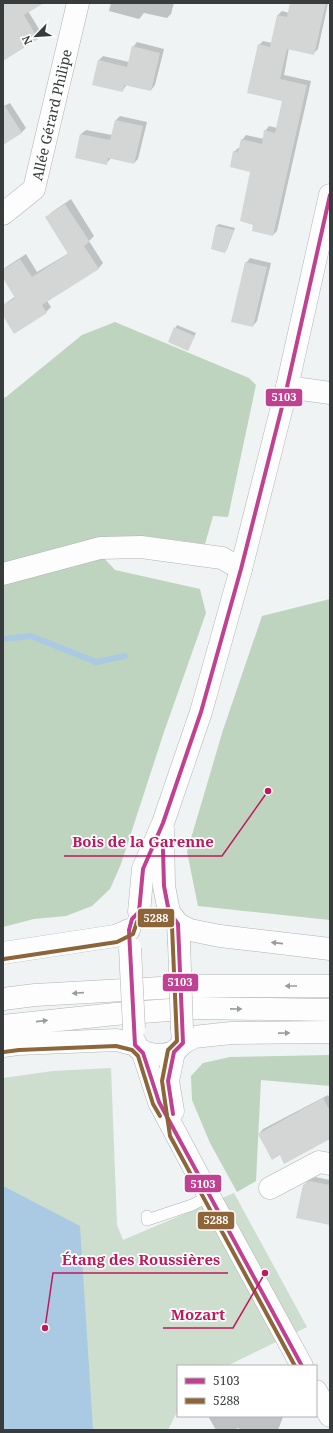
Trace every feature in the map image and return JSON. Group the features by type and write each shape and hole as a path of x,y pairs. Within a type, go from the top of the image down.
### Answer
{"street":[{"name":"Allée Gérard Philipe","path":"3,214 34,189 78,3"},
{"path":"301,1365 159,1102 137,1042 132,930 143,869 163,823 201,712 241,569 287,387 330,195"},
{"path":"287,387 330,393"},
{"path":"3,574 100,548 141,547 222,558 241,569"},
{"path":"163,823 164,886 175,926 180,1041 168,1081 176,1134"},
{"path":"3,953 115,936 132,930 175,926 220,936 330,948"},
{"path":"3,999 196,986 330,986"},
{"path":"3,1026 115,1014 197,1008 330,1010"},
{"path":"3,1046 18,1044 117,1040 137,1042 160,1055 180,1041 194,1037 231,1033 330,1032"},
{"path":"270,1188 319,1162 330,1164"},
{"path":"317,1393 330,1416"}],"lane":[{"path":"147,1216 147,1220 192,1205 209,1196"}],"green space":[{"path":"115,322 249,378 256,385 228,517 213,516 205,544 145,536 100,539 101,555 115,570 200,589 206,613 164,732 121,864 110,889 92,906 66,916 34,919 3,927 3,398 82,335"},
{"path":"330,599 330,920 198,906 187,852 223,730 262,616"},
{"path":"330,1055 330,1086 261,1080 256,1181 237,1192 210,1143 192,1100 191,1076 203,1063 230,1057"},
{"path":"111,1068 117,1225 123,1240 234,1193 307,1327 229,1365 177,1365 177,1412 168,1430 3,1430 3,1078 53,1071"}],"water":[{"path":"3,1186 80,1226 93,1430 3,1430"}],"building":[{"path":"3,3 44,3 24,15 38,39 3,61"},
{"path":"290,3 326,3 314,55 287,49 280,79 307,85 273,236 252,231 253,225 240,221 250,172 230,167 233,151 238,152 241,139 262,144 264,130 275,133 282,101 247,93 258,44 270,47 277,15 287,17"},
{"path":"132,46 160,53 151,91 124,85 123,92 92,85 98,60 127,67"},
{"path":"3,103 22,133 3,145"},
{"path":"115,120 143,126 134,164 108,158 107,165 75,158 80,134 110,140"},
{"path":"65,204 90,242 84,246 99,269 42,305 47,313 14,334 3,316 3,305 15,298 3,278 3,270 20,259 32,277 68,254 45,217"},
{"path":"216,226 234,230 225,253 211,249"},
{"path":"245,262 267,267 253,327 231,322"},
{"path":"174,327 195,336 188,351 168,342"},
{"path":"323,1098 330,1111 330,1139 284,1164 280,1155 272,1160 258,1134"},
{"path":"310,1181 330,1185 330,1225 296,1218 303,1185"}],"waterway":[{"path":"3,639 31,636 96,662 125,656"}],"transit line":[{"name":"5103","path":"301,1365 159,1102 143,1053 135,1045 129,930 132,919 139,912 143,869 163,823 201,712 241,569 287,387 330,195"},
{"name":"5103","path":"163,850 164,886 169,912 178,924 183,1043 174,1052 168,1081 173,1114"},
{"name":"5288","path":"4,959 117,942 133,934 137,922 141,918 166,918 172,926 177,1041 168,1050 162,1081 170,1136 294,1365"},
{"name":"5288","path":"4,1052 116,1046 132,1050 138,1056 153,1104 160,1116"}],"place":[{"name":"Bois de la Garenne","path":"268,791"},
{"name":"Mozart","path":"265,1273"},
{"name":"Étang des Roussières","path":"45,1328"}]}
